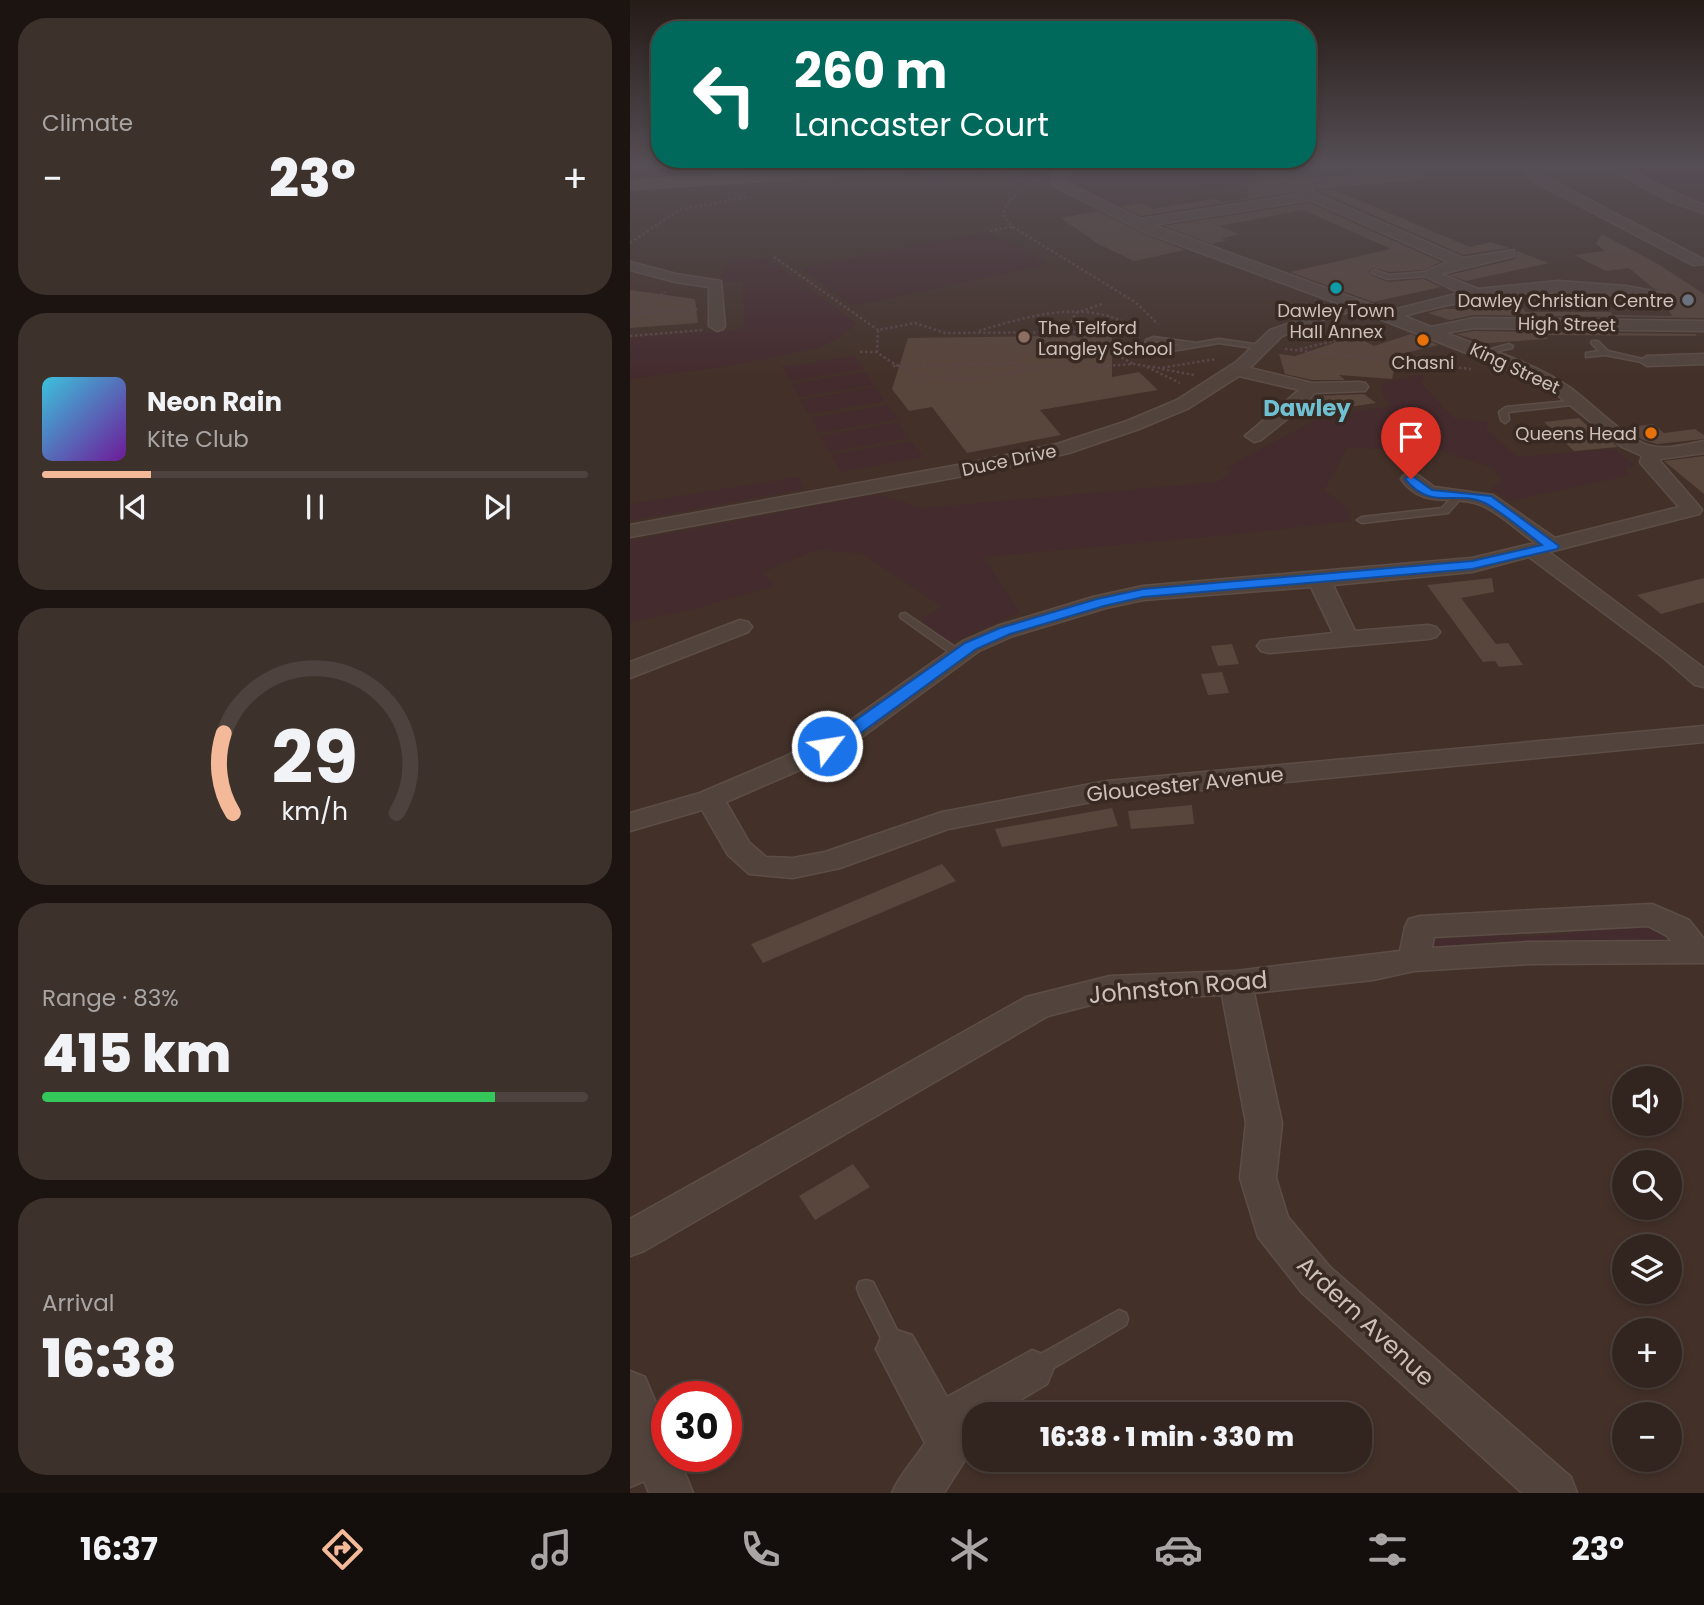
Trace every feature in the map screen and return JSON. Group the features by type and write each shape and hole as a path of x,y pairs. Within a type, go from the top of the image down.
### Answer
{"street":[{"path":"1171,237 1284,277 1355,306 1385,323 1474,293 1526,286 1630,285 1663,298"},
{"path":"1407,237 1461,262"},
{"path":"1649,237 1696,261"},
{"path":"1474,293 1430,278 1427,274 1461,262 1508,253"},
{"path":"1662,258 1696,261"},
{"path":"630,266 675,278 716,284 716,326"},
{"name":"Duce Drive","path":"630,531 1008,465 1062,449 1133,425 1183,404 1268,348 1276,333 1292,325 1355,306"},
{"name":"King Street","path":"1385,323 1431,332 1485,352 1555,385 1629,443 1660,452"},
{"name":"High Street","path":"1431,332 1474,323 1704,326"},
{"path":"1647,361 1704,359"},
{"path":"1236,370 1302,384 1309,388 1359,387"},
{"path":"1256,427 1302,398 1309,388"},
{"path":"1698,513 1650,462 1660,452 1704,447"},
{"path":"1389,480 1415,476 1423,490 1430,493 1478,496 1495,503 1543,549 1704,680"},
{"path":"630,822 710,799 791,764 846,736 957,653 1005,631 1101,602 1143,593 1472,565 1698,513"},
{"path":"1319,580 1347,639"},
{"path":"630,671 709,650 740,627"},
{"path":"1269,646 1428,632"},
{"name":"Gloucester Avenue","path":"710,799 738,848 759,867 793,869 830,860 942,821 1107,790 1704,734"},
{"name":"Johnston Road","path":"630,1239 1038,1006 1110,988 1237,983 1373,968 1414,960 1529,953 1700,952"},
{"name":"Ardern Avenue","path":"1237,983 1264,1123 1258,1178 1271,1225 1316,1280 1555,1493"},
{"path":"897,1349 950,1446 921,1488 914,1493"},
{"path":"939,1425 1032,1370"},
{"path":"630,1391 641,1458 671,1493"}],"lane":[{"path":"1374,272 1388,277 1427,274"},
{"path":"1197,345 1154,339 1149,342 1148,348 1154,352 1197,345 1219,341 1268,348"},
{"path":"1595,343 1605,353"},
{"path":"1485,352 1509,346"},
{"path":"1589,355 1605,353 1647,361"},
{"path":"1504,420 1504,411 1578,402"},
{"path":"1362,520 1445,511 1459,495"},
{"path":"905,616 957,653"},
{"path":"866,1288 897,1349"},
{"path":"1032,1370 1119,1319"}],"path":[{"path":"1029,237 1135,302 1156,324 1165,328"},
{"path":"774,257 878,330 915,323 945,333 974,333 1072,332 1116,332 1123,331 1122,321 1117,318 1094,313 1076,313 1040,315 974,333"},
{"path":"630,313 674,288"},
{"path":"1072,332 1072,320 1076,313 1102,304"},
{"path":"630,313 717,307"},
{"path":"1292,350 1385,323"},
{"path":"630,336 716,326"},
{"path":"877,352 878,330"},
{"path":"1116,332 1119,356 1133,364"},
{"path":"1268,348 1480,370"},
{"path":"860,352 877,352 892,366 911,376 953,382 1050,365"},
{"path":"892,366 1016,363 1030,368"},
{"path":"953,382 957,365"},
{"path":"1145,366 1191,387"},
{"path":"1160,368 1206,377"}],"shaded area":[{"path":"960,237 999,237 1049,264 853,306 801,268"},
{"path":"767,258 856,323 842,336 819,348 723,367 630,379 630,338 744,329 743,281 719,282 730,260"},
{"path":"855,356 864,369 790,381 782,367"},
{"path":"865,372 875,385 799,397 791,384"},
{"path":"1425,374 1421,383 1453,418 1488,422 1486,428 1517,457 1615,449 1635,465 1624,469 1630,475 1510,501 1491,489 1502,481 1493,468 1412,442 1394,449 1347,448 1324,490 1347,507 1351,521 984,557 1020,612 951,643 923,623 922,618 943,607 861,553 816,550 763,572 774,586 686,611 630,622 630,541 878,494 922,508 1218,482 1233,471 1227,467 1321,417 1391,406 1380,389 1385,382"},
{"path":"875,387 885,401 808,414 800,400"},
{"path":"888,405 898,419 819,433 811,418"},
{"path":"899,422 909,438 829,452 820,436"},
{"path":"912,441 923,457 840,472 831,455"},
{"path":"799,477 804,489 630,521 630,504"},
{"path":"1662,927 1674,938 1667,943 1493,941 1437,949 1423,941 1435,931 1450,939 1476,935 1480,928 1501,928 1518,937 1569,934 1573,928"}],"building":[{"path":"1088,237 1150,237 1185,250 1134,261"},
{"path":"1192,237 1229,237 1221,239 1228,240 1212,244"},
{"path":"1363,237 1385,237 1441,262 1424,270 1389,272 1373,268 1369,271 1371,275 1388,282 1424,279 1441,287 1373,302 1290,272 1391,249"},
{"path":"1422,237 1445,237 1470,247 1491,242 1509,248 1463,255"},
{"path":"1600,237 1607,237 1658,264 1704,294 1704,318 1474,315 1450,320 1428,313 1444,309 1524,309 1525,312 1610,312 1613,315 1672,316 1665,305 1672,300 1672,296 1653,288 1629,268 1606,271 1574,255 1605,251 1596,244"},
{"path":"1517,251 1549,263 1466,281 1449,275 1515,259"},
{"path":"630,290 695,299 698,323 630,328"},
{"path":"1474,331 1697,336 1543,335 1548,339 1486,343 1456,334"},
{"path":"1411,334 1438,345 1397,355 1392,379 1339,375 1345,380 1312,380 1285,374 1279,354 1295,356 1355,336 1374,346"},
{"name":"The Telford Langley School","path":"1112,335 1112,377 1139,372 1158,390 1040,410 1061,435 967,453 932,407 909,411 892,389 908,338"},
{"path":"1364,394 1376,403 1316,412 1308,405 1315,396"},
{"path":"1579,418 1618,447 1574,451 1544,422"},
{"path":"1653,424 1664,433 1695,429 1704,435 1704,439 1657,444 1643,440 1623,428"},
{"path":"1704,456 1704,494 1664,461"},
{"path":"1492,578 1494,592 1461,598 1496,644 1508,643 1523,665 1499,667 1495,661 1483,662 1427,585"},
{"path":"1704,578 1704,602 1661,614 1637,595"},
{"path":"1232,644 1239,664 1218,666 1211,646"},
{"path":"1222,672 1229,693 1208,695 1201,674"},
{"path":"1192,805 1194,824 1131,829 1128,811"},
{"path":"1112,808 1118,826 1002,847 995,829"},
{"path":"942,864 956,881 763,963 751,944"},
{"path":"853,1164 870,1187 815,1220 799,1196"}],"place":[{"name":"Dawley Town Hall Annex","path":"1336,288"},
{"name":"Dawley Christian Centre","path":"1688,300"},
{"name":"The Telford Langley School","path":"1024,337"},
{"name":"Chasni","path":"1423,340"},
{"name":"Queens Head","path":"1651,433"}],"district":[{"name":"Dawley","path":"1307,408"}],"route":[{"path":"827,746 846,736 957,653 1005,631 1101,602 1143,593 1472,565 1553,546 1495,503 1478,496 1430,493 1411,479"}]}
